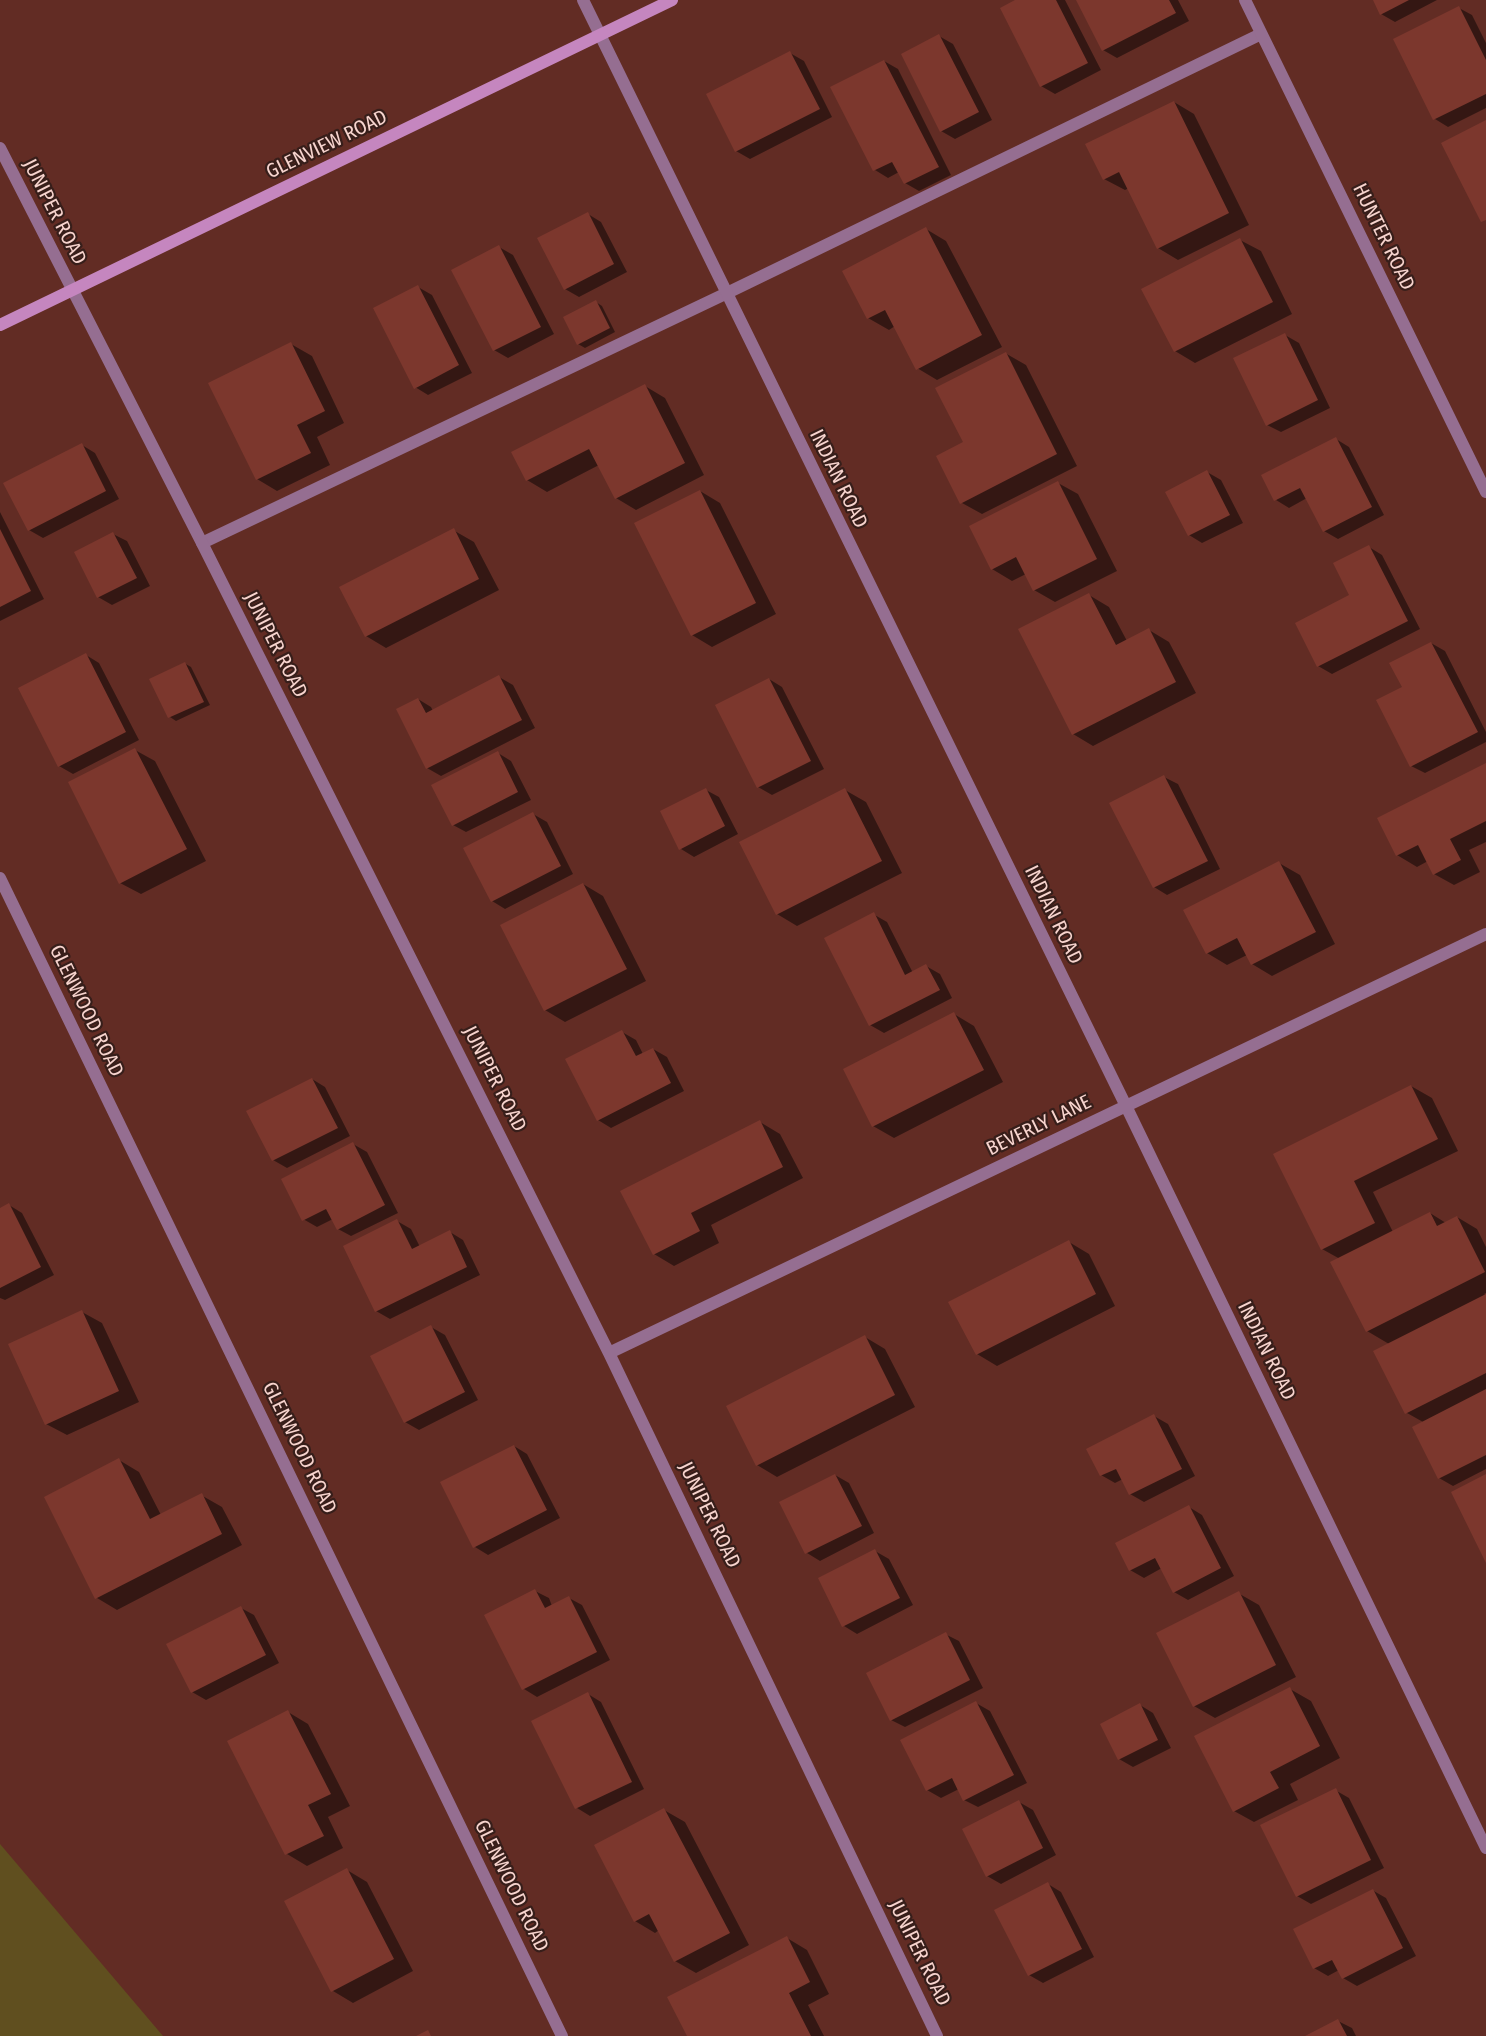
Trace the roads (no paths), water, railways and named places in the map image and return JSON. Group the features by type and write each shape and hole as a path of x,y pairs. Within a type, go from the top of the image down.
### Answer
{"main road":[{"name":"GLENVIEW ROAD","path":"0,325 672,0"}],"street":[{"name":"INDIAN ROAD","path":"583,0 725,294 1126,1106 1486,1848"},
{"name":"HUNTER ROAD","path":"1245,0 1486,492"},
{"path":"202,543 725,294 1261,34"},
{"name":"JUNIPER ROAD","path":"0,148 202,543 609,1353 937,2036"},
{"name":"GLENWOOD ROAD","path":"0,878 562,2036"},
{"name":"BEVERLY LANE","path":"609,1353 1486,934"}]}
